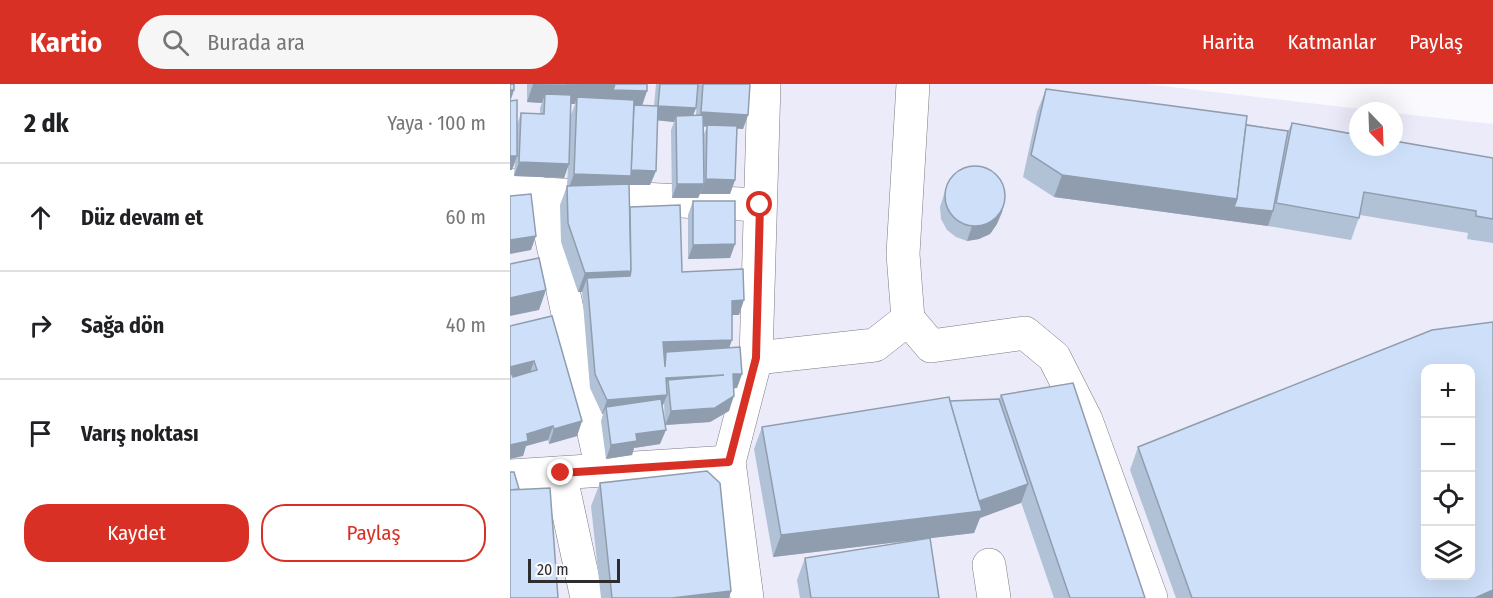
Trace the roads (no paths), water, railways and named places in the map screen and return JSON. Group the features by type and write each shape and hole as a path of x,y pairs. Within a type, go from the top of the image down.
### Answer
{"street":[{"path":"747,598 729,462 756,358 764,84"},
{"path":"913,84 903,254 908,319 931,346 1025,333 1054,357 1086,420 1151,598"},
{"path":"510,185 542,194 760,205"},
{"path":"542,194 602,470"},
{"path":"756,358 875,345 908,319"},
{"path":"510,476 729,462"},
{"path":"561,473 587,598"},
{"path":"989,565 994,598"}]}
